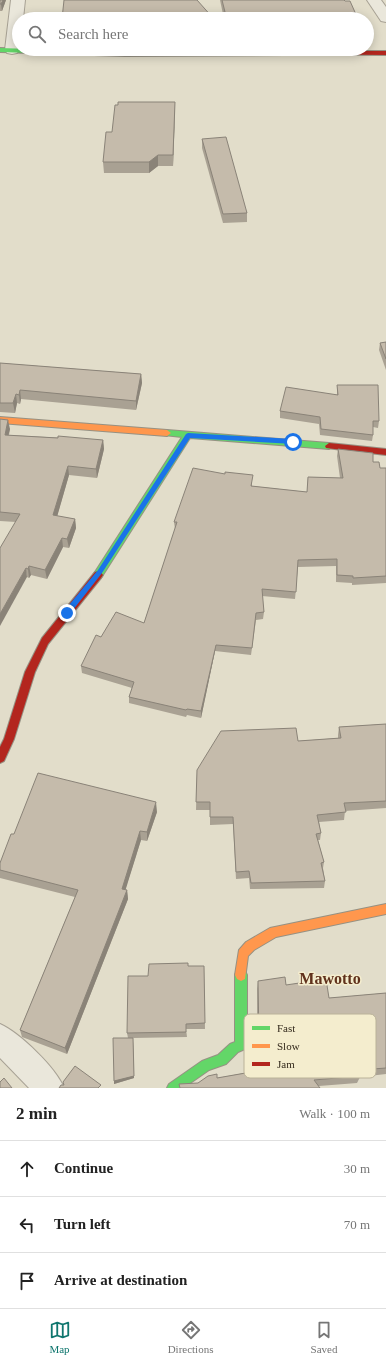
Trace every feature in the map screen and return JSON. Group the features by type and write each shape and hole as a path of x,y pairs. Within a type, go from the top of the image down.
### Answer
{"street":[{"path":"15,12 18,0"},
{"path":"374,0 386,18"},
{"path":"6,50 12,25"},
{"path":"374,53 386,53"},
{"path":"0,420 293,442 386,452"},
{"path":"0,758 9,739 30,672 46,641 100,572 188,435"},
{"path":"173,1088 206,1065 222,1060 234,1048 241,1045 241,967 243,954 250,946 274,932 386,909"},
{"path":"0,1039 13,1050 49,1088"}],"building":[{"path":"64,0 197,0 208,12 63,12"},
{"path":"222,0 344,0 350,1 355,12 225,12"},
{"path":"118,102 175,102 173,155 158,155 149,162 103,162 106,132 112,132 115,105 118,105"},
{"path":"226,137 247,213 223,214 202,139"},
{"path":"386,342 386,359 380,343"},
{"path":"0,363 141,374 136,401 20,390 19,395 16,394 13,403 0,403"},
{"path":"337,385 378,385 379,421 373,421 373,435 321,429 320,417 280,411 286,387 338,395"},
{"path":"0,419 8,420 5,435 58,438 58,436 103,440 96,469 68,466 53,515 75,519 67,539 62,538 45,570 29,566 28,569 26,568 0,614 0,548 20,514 0,512"},
{"path":"338,449 373,453 373,462 379,462 380,468 386,468 386,576 353,578 353,576 337,575 337,559 298,560 296,592 262,589 264,612 256,613 252,648 216,645 201,711 186,710 129,697 134,682 81,666 96,635 101,637 116,612 144,623 177,522 174,522 193,468 225,474 225,472 253,475 251,486 307,492 308,477 343,478"},
{"path":"386,724 386,801 344,803 346,812 317,815 321,833 316,834 324,862 321,863 325,881 251,883 249,871 236,872 233,817 210,817 210,802 196,802 197,770 221,731 296,728 298,741 341,738 339,727"},
{"path":"38,773 156,802 147,832 140,831 122,889 127,890 65,1048 20,1030 78,890 0,870 0,863 11,834 14,834"},
{"path":"188,963 188,966 204,966 205,1023 186,1024 186,1032 127,1033 128,976 148,976 149,964"},
{"path":"285,977 286,985 326,979 329,998 386,993 386,1068 376,1069 376,1014 259,1014 258,981"},
{"path":"113,1038 133,1038 134,1076 114,1081"},
{"path":"75,1066 101,1085 98,1088 59,1088 61,1085 64,1085 63,1082"},
{"path":"244,1073 244,1078 337,1078 314,1080 320,1088 180,1088 179,1084 198,1083 208,1076 217,1074 217,1078"},
{"path":"4,1078 12,1088 0,1088 0,1082"}],"traffic: fast":[{"path":"0,50 12,50"},
{"path":"167,433 329,446"},
{"path":"98,575 188,435"},
{"path":"173,1088 206,1065 222,1060 234,1048 241,1045 241,975"}],"traffic: slow":[{"path":"0,420 167,433"},
{"path":"241,975 243,954 250,946 274,932 386,909"}],"traffic: jam":[{"path":"374,53 386,53"},
{"path":"329,446 386,452"},
{"path":"0,758 9,739 30,672 45,641 98,575"}],"district":[{"name":"Mawotto","path":"330,978"}],"route":[{"path":"67,613 100,572 188,435 293,442"}]}
